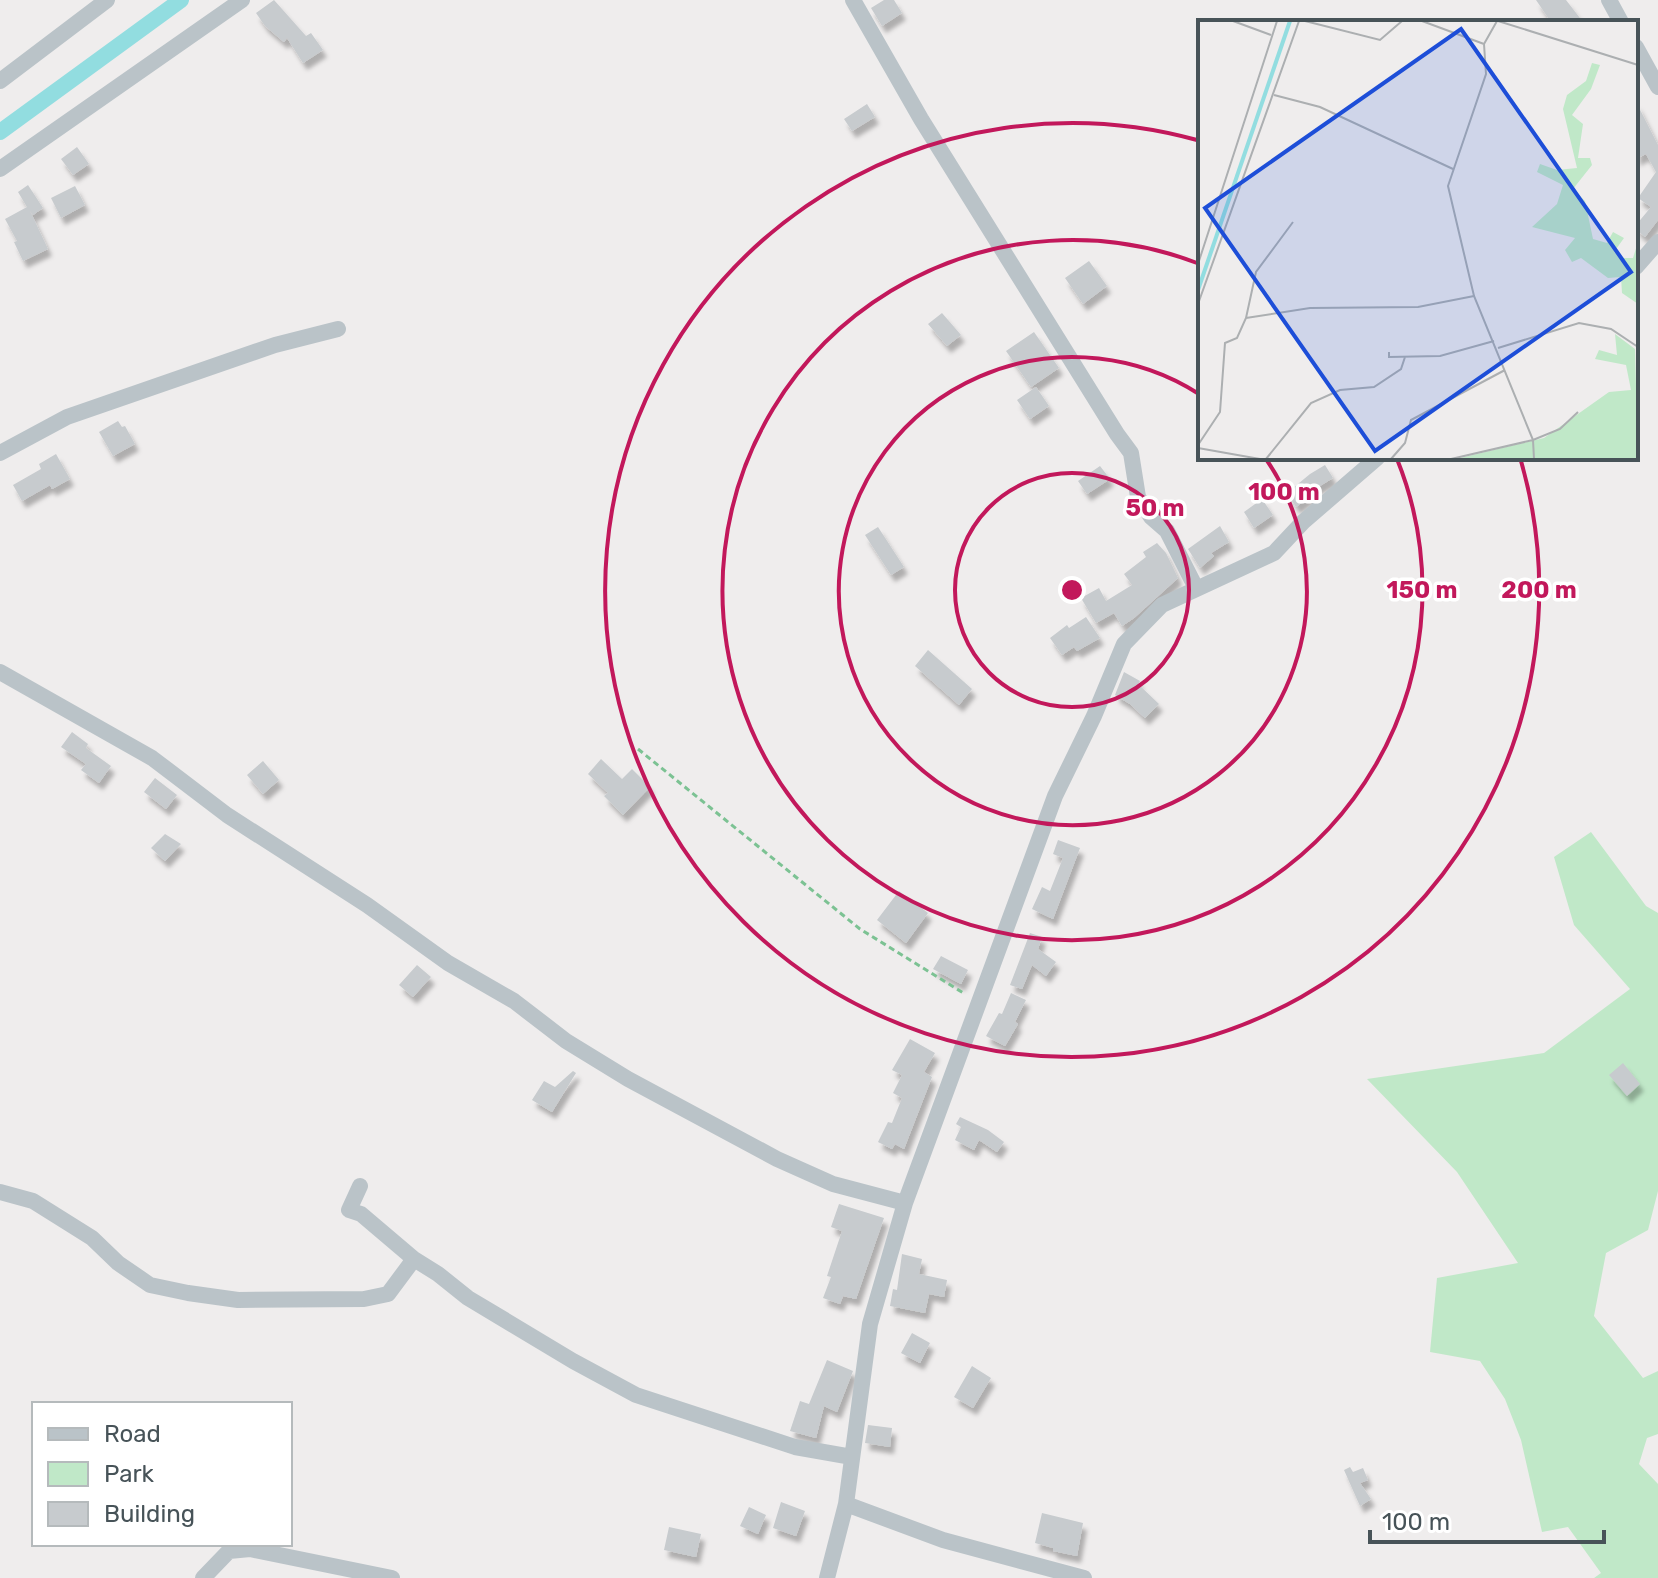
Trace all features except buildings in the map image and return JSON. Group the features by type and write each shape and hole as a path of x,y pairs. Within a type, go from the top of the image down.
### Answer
{"street":[{"path":"0,81 107,0"},
{"path":"0,169 242,0"},
{"path":"853,0 921,119 1131,453 1138,497 1151,517 1167,531 1196,588"},
{"path":"1609,0 1620,20"},
{"path":"1638,51 1658,87"},
{"path":"1638,265 1658,242"},
{"path":"0,453 30,434 67,417 275,345 338,329"},
{"path":"827,1578 846,1504 870,1324 905,1203 1055,796 1094,716 1124,644 1162,605 1274,553 1303,522 1375,460"},
{"path":"0,672 152,758 238,823 367,905 448,963 514,1001 566,1041 628,1079 777,1159 833,1184 905,1203"},
{"path":"360,1186 349,1210 361,1214 414,1259 468,1298 636,1395 795,1447 852,1457"},
{"path":"0,1192 33,1201 92,1238 118,1263 150,1285 188,1293 238,1300 364,1299 388,1294 414,1259"},
{"path":"846,1504 943,1540 1084,1578"},
{"path":"203,1578 229,1551 250,1549 392,1578"}],"path":[{"path":"638,749 860,929 979,1002"}],"green space":[{"path":"1591,832 1646,906 1658,913 1658,1191 1648,1230 1606,1253 1594,1316 1643,1378 1658,1371 1658,1434 1647,1438 1639,1464 1658,1484 1658,1578 1594,1578 1601,1573 1568,1527 1542,1532 1521,1440 1505,1399 1480,1361 1430,1352 1437,1278 1518,1263 1457,1172 1367,1079 1544,1053 1630,989 1574,925 1554,857"}],"waterway":[{"path":"0,132 181,0"}]}
